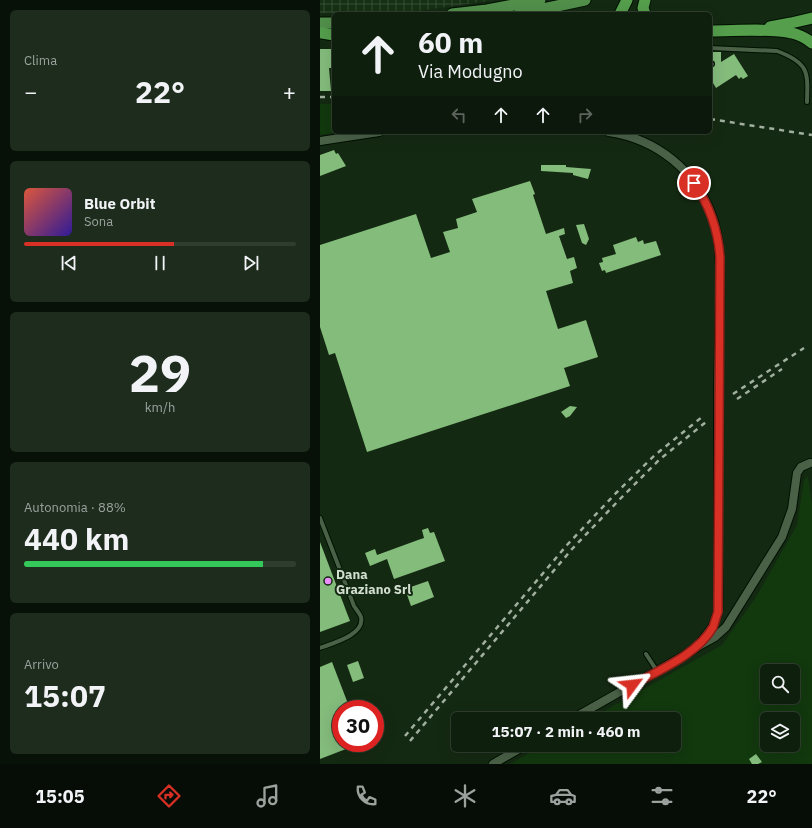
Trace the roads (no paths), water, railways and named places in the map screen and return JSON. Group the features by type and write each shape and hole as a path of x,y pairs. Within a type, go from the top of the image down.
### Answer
{"highway":[{"path":"621,12 627,0"},
{"path":"644,12 643,8 645,0"},
{"path":"743,31 812,18"},
{"path":"321,30 332,33"},
{"path":"712,31 793,33 804,37 812,43"}],"main road":[{"path":"469,12 540,0"},
{"path":"528,12 585,0"},
{"path":"320,17 332,17"},
{"path":"321,30 332,24"}],"street":[{"path":"320,141 366,134"},
{"path":"618,134 637,138 650,144 681,167 694,183 708,205 716,227 719,242 718,612 713,626 697,647"},
{"path":"584,712 715,638 726,627 782,537 792,509 797,473 801,467 810,463"},
{"path":"493,764 514,752"}],"lane":[{"path":"712,48 777,51 785,54 800,63 805,69 808,77 807,102"},
{"path":"320,518 354,606 361,617 361,626 356,632 320,648"},
{"path":"646,654 657,671"}],"railway":[{"path":"320,97 332,97"},
{"path":"712,119 812,135"},
{"path":"733,394 804,348"},
{"path":"737,399 782,369"},
{"path":"405,736 567,545 616,493 655,455 702,417"},
{"path":"410,741 572,549 659,460 706,422"}],"place":[{"name":"Dana Graziano Srl","path":"328,581"}]}
